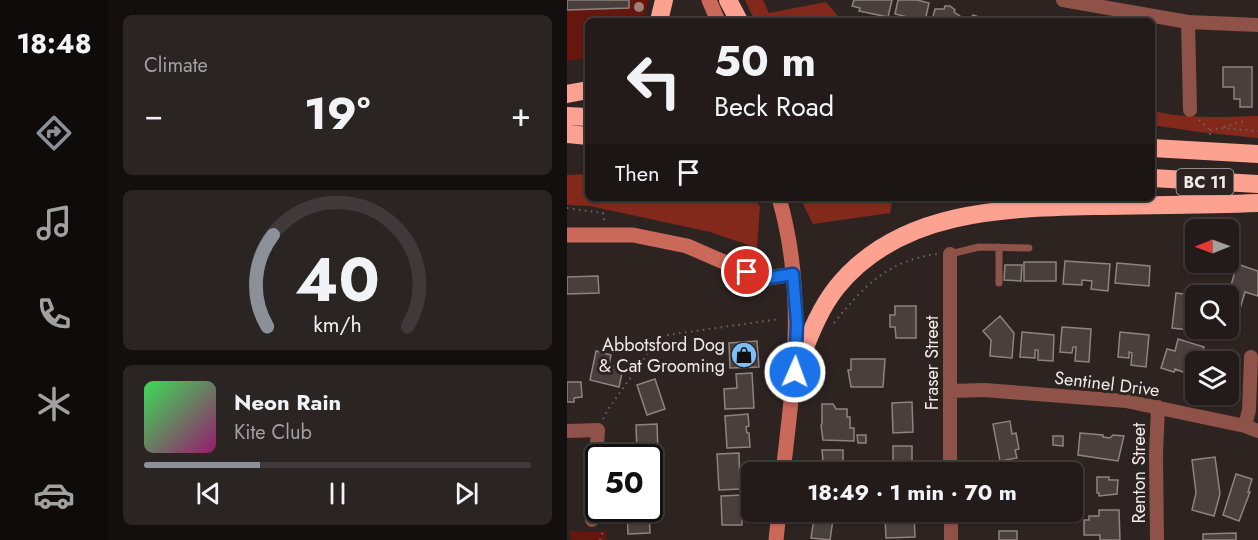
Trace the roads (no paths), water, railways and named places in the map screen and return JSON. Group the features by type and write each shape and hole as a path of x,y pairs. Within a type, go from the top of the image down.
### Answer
{"highway":[{"path":"660,18 664,0"},
{"path":"728,0 737,18"},
{"path":"567,94 585,91"},
{"path":"567,116 585,117"},
{"path":"567,134 585,136"},
{"path":"1155,148 1258,154"},
{"name":"BC 11","path":"1155,160 1258,164"},
{"name":"BC 11","path":"1155,178 1258,184"},
{"path":"795,372 820,313 837,287 870,255 933,224 960,216 1014,209 1258,203"}],"main road":[{"path":"709,0 717,18"},
{"path":"780,201 793,274 797,323 795,372 784,462"},
{"path":"567,235 633,235 687,246 747,272 768,278 793,274"},
{"path":"776,540 778,522"}],"street":[{"path":"1063,0 1188,22 1258,25"},
{"path":"1188,22 1190,110"},
{"name":"Fraser Street","path":"945,254 950,462"},
{"path":"1251,357 1249,410 1252,429"},
{"name":"Sentinel Drive","path":"950,391 984,390 1126,400 1252,429"},
{"name":"Renton Street","path":"1157,540 1158,407"},
{"path":"567,431 598,430 597,444"},
{"path":"951,522 951,540"}],"lane":[{"path":"945,254 979,247 1029,248"},
{"path":"999,247 999,283"}],"place":[{"name":"Abbotsford Dog & Cat Grooming","path":"744,355"}]}
